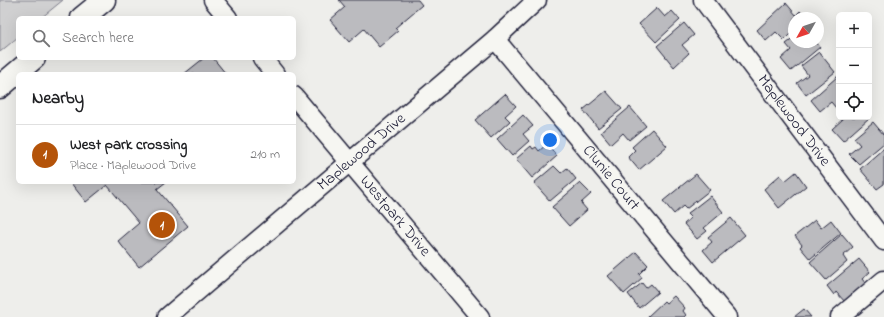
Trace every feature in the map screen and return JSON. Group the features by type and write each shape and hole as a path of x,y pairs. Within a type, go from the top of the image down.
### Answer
{"main road":[{"path":"84,16 104,0"},
{"path":"18,72 32,60"},
{"path":"0,87 16,73"}],"street":[{"path":"213,0 226,16"},
{"name":"Maplewood Drive","path":"167,317 495,38 537,0"},
{"name":"Maplewood Drive","path":"703,0 884,241"},
{"name":"Clunie Court","path":"495,38 727,317"},
{"path":"264,60 273,72"},
{"name":"Westpark Drive","path":"296,98 480,317"},
{"path":"840,317 884,280"}],"shaded area":[{"path":"0,0 63,0 43,16 16,16 16,39 0,52"}],"building":[{"path":"339,0 418,0 422,5 395,28 398,31 379,47 364,29 349,42 330,20 345,7"},
{"path":"786,3 794,12 788,12 788,36 784,40 776,32 766,41 757,30"},
{"path":"657,8 665,17 672,11 680,20 656,42 639,24"},
{"path":"684,23 694,35 682,45 689,53 674,67 657,46"},
{"path":"789,48 819,48 791,71 781,59 791,50"},
{"path":"819,52 835,72 806,95 797,83 808,75 801,66"},
{"path":"202,60 215,60 224,72 186,72"},
{"path":"836,78 836,108 831,102 820,111 811,100"},
{"path":"606,91 622,109 598,128 583,110"},
{"path":"505,94 516,106 505,116 510,121 491,138 475,120"},
{"path":"630,107 646,126 629,140 623,133 611,144 601,132"},
{"path":"523,115 533,126 523,134 529,141 512,156 497,139"},
{"path":"842,120 867,120 843,141 832,129"},
{"path":"873,122 884,135 884,143 859,164 849,154 860,145 854,138"},
{"path":"652,129 667,146 639,170 628,157 635,150 632,147"},
{"path":"547,144 557,156 532,178 516,159 531,146 533,149 536,147 539,151"},
{"path":"884,148 884,184 877,189 860,169"},
{"path":"554,166 561,173 567,168 576,179 550,201 534,183"},
{"path":"796,172 806,186 779,208 764,189 780,175 785,181"},
{"path":"696,174 710,190 686,209 683,206 674,214 663,201"},
{"path":"580,183 591,194 581,203 587,210 569,226 552,207"},
{"path":"72,184 163,184 157,189 188,226 139,267 118,241 139,223 107,185 86,202"},
{"path":"710,196 723,212 704,228 707,231 697,239 684,224 691,218 687,214"},
{"path":"731,218 745,235 713,262 703,250 712,242 708,237"},
{"path":"815,220 821,228 831,220 841,233 810,259 800,247 802,245 795,236"},
{"path":"842,234 853,247 843,256 847,262 826,280 810,262"},
{"path":"636,252 648,265 639,274 642,278 624,294 608,276"},
{"path":"859,259 870,272 862,279 867,285 846,303 836,292 834,295 827,286"},
{"path":"642,283 646,288 651,284 658,292 639,308 628,294"},
{"path":"674,296 685,308 683,311 686,315 684,317 647,317 664,301 666,303"},
{"path":"804,309 811,317 794,317"}],"place":[{"name":"West park crossing","path":"162,225"}]}
